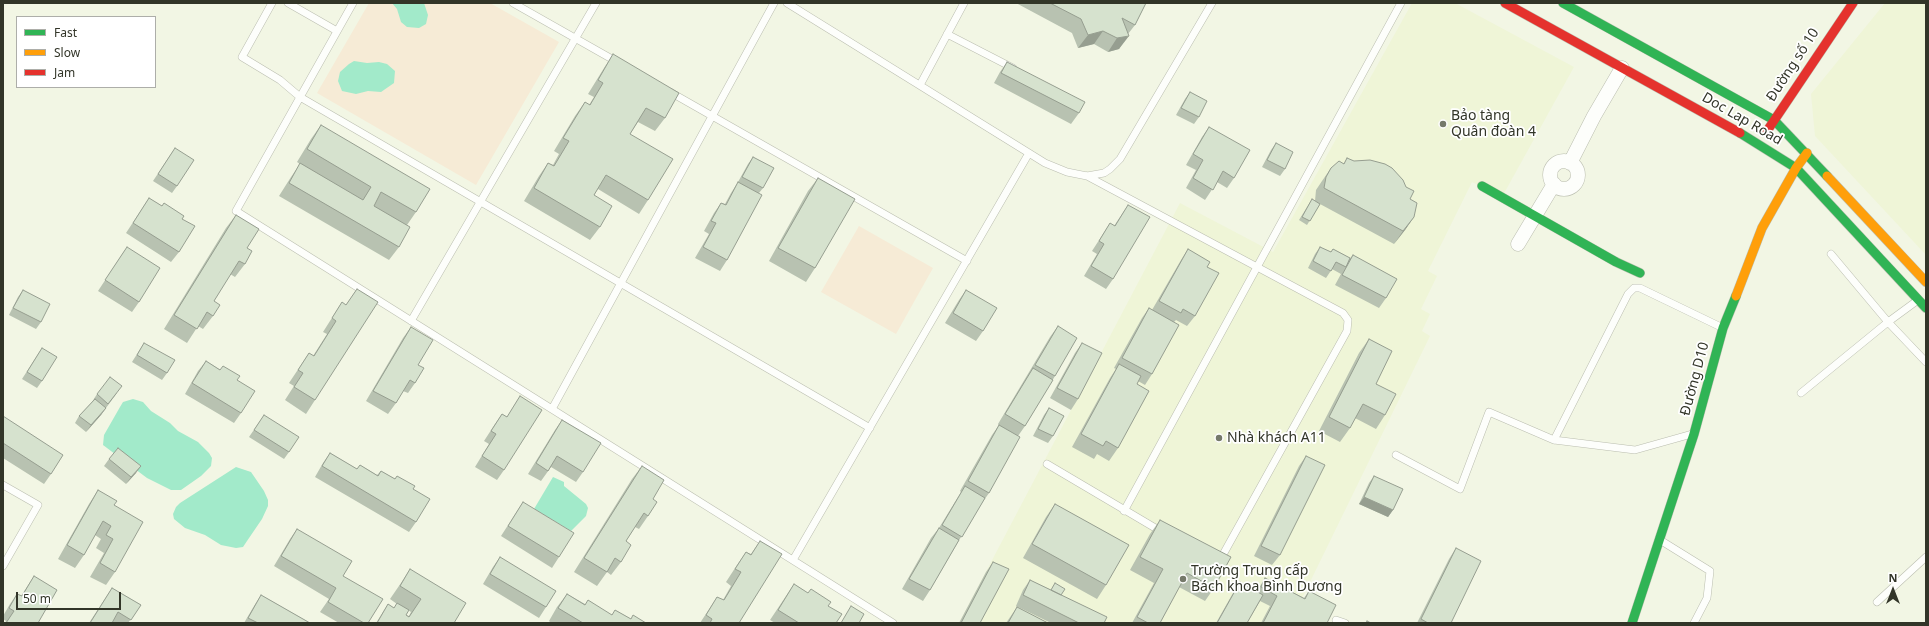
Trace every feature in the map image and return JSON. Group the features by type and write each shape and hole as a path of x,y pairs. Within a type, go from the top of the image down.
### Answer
{"main road":[{"name":"Doc Lap Road","path":"1505,3 1758,143 1796,168 1926,308"},
{"name":"Doc Lap Road","path":"1563,3 1774,120 1807,153 1926,282"},
{"name":"Đường số 10","path":"1758,143 1853,3"},
{"name":"Đường D10","path":"1632,623 1694,434 1723,328 1762,228 1796,168 1807,153"},
{"path":"1482,186 1616,262 1640,273"}],"street":[{"path":"1570,163 1594,116 1622,68"},
{"path":"1565,162 1570,163 1574,166 1578,176 1573,185 1563,189 1554,184 1550,174 1555,165 1565,162"},
{"path":"1518,244 1554,184"}],"lane":[{"path":"272,3 242,57 280,80 300,97 870,428"},
{"path":"288,3 338,31"},
{"path":"353,3 236,211 893,623"},
{"path":"513,3 623,66"},
{"path":"412,321 596,3"},
{"path":"552,409 774,3"},
{"path":"787,3 1029,153 1056,168 1087,176 1343,313 1348,320 1348,327 1218,562 1212,559"},
{"path":"920,85 964,3"},
{"path":"1087,176 1104,173 1120,159 1212,3"},
{"path":"1124,511 1401,3"},
{"path":"948,34 1022,73"},
{"path":"664,89 967,261"},
{"path":"793,560 1029,153"},
{"path":"1831,254 1888,322 1926,362"},
{"path":"1554,440 1628,294 1634,288 1640,288 1723,328"},
{"path":"1801,393 1888,322 1918,300"},
{"path":"1396,455 1460,489 1489,412 1554,440 1635,450 1694,434"},
{"path":"1047,464 1124,511 1167,535"},
{"path":"3,485 38,505 3,566"},
{"path":"1660,540 1710,571 1707,598 1694,623"},
{"path":"1877,602 1926,558"},
{"path":"1336,620 1345,623"}],"shaded area":[{"path":"369,3 490,3 559,42 476,185 317,93"},
{"path":"392,3 424,3 428,15 426,24 419,28 407,27 401,22 397,9"},
{"name":"Nhà khách A11","path":"1412,3 1455,3 1574,67 1502,197 1472,182 1428,271 1437,276 1421,309 1430,314 1422,331 1430,336 1290,623 959,623 1180,203 1273,252"},
{"path":"1885,3 1926,3 1926,255 1815,136 1811,94"},
{"path":"354,61 367,63 379,62 387,64 395,71 394,83 381,92 368,91 356,94 342,91 338,81 340,72"},
{"path":"859,226 933,268 896,334 821,292"},
{"path":"133,399 143,402 151,411 170,423 178,431 198,442 212,458 211,466 201,476 181,490 171,490 147,478 103,445 104,435 123,402"},
{"path":"236,467 251,472 264,491 268,500 268,506 262,519 243,547 236,548 221,545 205,535 185,528 174,519 173,514 176,507 180,503"},
{"path":"553,477 564,482 564,486 586,504 588,508 586,516 571,531 534,509"}],"building":[{"path":"1050,3 1146,3 1135,25 1122,18 1129,36 1117,38 1103,31 1088,35 1081,19"},
{"path":"613,54 679,93 665,118 646,108 630,134 673,159 648,200 606,175 594,195 612,206 600,227 534,188 548,163 554,166 569,141 563,138 585,102 590,105 603,83 598,80"},
{"path":"1007,62 1085,102 1079,113 1001,73"},
{"path":"1190,92 1207,101 1199,117 1181,108"},
{"path":"321,125 430,189 416,212 381,192 374,206 410,227 399,247 289,183 300,163 363,200 371,187 307,149"},
{"path":"1209,127 1250,150 1234,178 1223,171 1213,190 1193,178 1203,160 1193,154"},
{"path":"1276,143 1293,152 1285,169 1267,160"},
{"path":"175,148 194,160 177,186 158,174"},
{"path":"753,157 774,168 763,188 742,177"},
{"path":"1347,158 1354,161 1370,160 1385,164 1392,168 1403,180 1406,187 1414,191 1410,199 1417,203 1414,217 1403,231 1324,188 1326,177 1331,168 1339,161 1344,164"},
{"path":"818,178 855,199 815,268 778,248"},
{"path":"738,182 762,195 727,260 703,247 716,223 711,221 721,203 726,205"},
{"path":"149,198 162,206 164,203 184,216 182,219 195,226 179,252 133,223"},
{"path":"1312,199 1320,204 1310,221 1302,217"},
{"path":"1128,205 1150,217 1113,279 1091,266 1104,244 1099,241 1110,223 1115,226"},
{"path":"236,215 259,229 247,248 252,251 245,264 239,261 214,301 220,305 213,316 207,312 197,329 174,315"},
{"path":"127,247 160,268 139,302 105,280"},
{"path":"1320,247 1331,252 1333,249 1350,258 1346,267 1336,262 1331,271 1313,261"},
{"path":"1188,249 1210,262 1207,267 1219,273 1195,316 1183,309 1181,313 1159,301"},
{"path":"1353,255 1397,279 1386,298 1342,275"},
{"path":"357,289 378,302 315,400 294,387 303,373 298,370 309,353 314,356 336,321 332,318 342,302 346,305"},
{"path":"23,290 50,304 41,322 13,308"},
{"path":"966,290 997,308 983,331 953,313"},
{"path":"1149,308 1179,325 1152,374 1122,358"},
{"path":"1058,326 1077,338 1055,376 1035,365"},
{"path":"411,327 433,340 418,365 424,368 415,383 410,380 396,403 373,391"},
{"path":"1369,339 1392,351 1376,384 1396,394 1385,415 1363,404 1350,428 1329,417"},
{"path":"144,343 175,360 167,373 137,355"},
{"path":"1082,343 1102,353 1078,399 1057,388"},
{"path":"42,348 57,357 42,381 27,372"},
{"path":"206,361 220,370 223,366 240,376 237,380 255,391 241,413 192,383"},
{"path":"1119,364 1141,376 1137,384 1149,391 1118,448 1106,441 1103,446 1081,434"},
{"path":"1033,368 1053,380 1025,426 1005,414"},
{"path":"110,377 122,386 108,404 97,394"},
{"path":"520,396 542,410 504,470 482,456 496,434 491,431 502,414 507,417"},
{"path":"95,399 106,408 91,425 79,416"},
{"path":"1049,408 1064,416 1053,436 1038,429"},
{"path":"264,415 299,437 289,452 254,430"},
{"path":"3,416 63,455 51,474 3,443"},
{"path":"562,420 601,443 583,472 557,456 548,471 536,463"},
{"path":"999,425 1020,437 989,493 968,481"},
{"path":"118,448 141,466 131,477 109,459"},
{"path":"330,453 357,469 360,465 378,476 381,471 395,479 397,476 415,486 413,489 430,499 416,522 322,466"},
{"path":"1306,456 1325,465 1280,555 1261,546"},
{"path":"642,466 664,480 653,499 657,502 648,516 644,513 626,541 631,545 621,562 615,558 607,572 584,558"},
{"path":"1374,476 1403,489 1393,510 1364,497"},
{"path":"965,486 985,498 962,537 942,525"},
{"path":"98,490 117,501 114,505 143,522 115,572 100,563 113,539 106,535 111,526 103,521 84,555 67,545"},
{"path":"523,502 574,533 559,557 508,526"},
{"path":"1055,504 1129,545 1106,585 1032,544"},
{"path":"1160,520 1231,557 1214,588 1187,573 1160,623 1148,623 1137,617 1163,569 1140,557"},
{"path":"939,528 959,540 930,590 909,579"},
{"path":"297,529 352,561 343,576 383,599 368,623 364,623 328,602 336,588 281,556"},
{"path":"760,541 782,554 739,623 710,623 712,619 706,615 717,597 724,600 741,572 735,569 746,552 751,555"},
{"path":"1456,548 1481,561 1451,623 1428,623 1421,619"},
{"path":"500,557 556,591 546,607 490,574"},
{"path":"993,562 1009,569 980,623 961,623"},
{"path":"410,569 466,603 454,623 377,623 388,604 394,608 397,603 409,610 406,615 409,617 421,599 400,586"},
{"path":"34,576 57,590 38,623 6,623 14,611 9,608 17,594 22,596"},
{"path":"1265,578 1305,599 1309,591 1336,605 1327,623 1263,623 1277,596 1261,587"},
{"path":"1030,580 1107,617 1104,623 1079,623 1023,595"},
{"path":"1240,582 1263,595 1247,623 1217,623"},
{"path":"1055,583 1065,589 1061,595 1051,590"},
{"path":"794,584 808,593 811,589 831,602 828,606 842,614 836,623 799,623 778,610"},
{"path":"112,588 141,605 131,620 118,612 112,623 90,623"},
{"path":"567,594 585,605 588,600 612,615 615,610 631,619 633,615 646,623 583,623 558,608"},
{"path":"261,595 310,623 258,623 248,618"},
{"path":"851,606 864,614 859,623 841,623"},
{"path":"1017,607 1048,623 1008,623"}],"traffic: fast":[{"path":"1563,3 1774,120 1827,176"},
{"path":"1740,133 1796,168 1926,308"},
{"path":"1482,186 1616,262 1640,273"},
{"path":"1632,623 1694,434 1723,328 1736,296"}],"traffic: slow":[{"path":"1736,296 1762,228 1796,168 1807,153"},
{"path":"1827,176 1926,282"}],"traffic: jam":[{"path":"1505,3 1740,133"},
{"path":"1767,131 1853,3"}],"place":[{"name":"Bảo tàng Quân đoàn 4","path":"1443,124"},
{"name":"Nhà khách A11","path":"1219,438"},
{"name":"Trường Trung cấp Bách khoa Bình Dương","path":"1183,579"}]}
